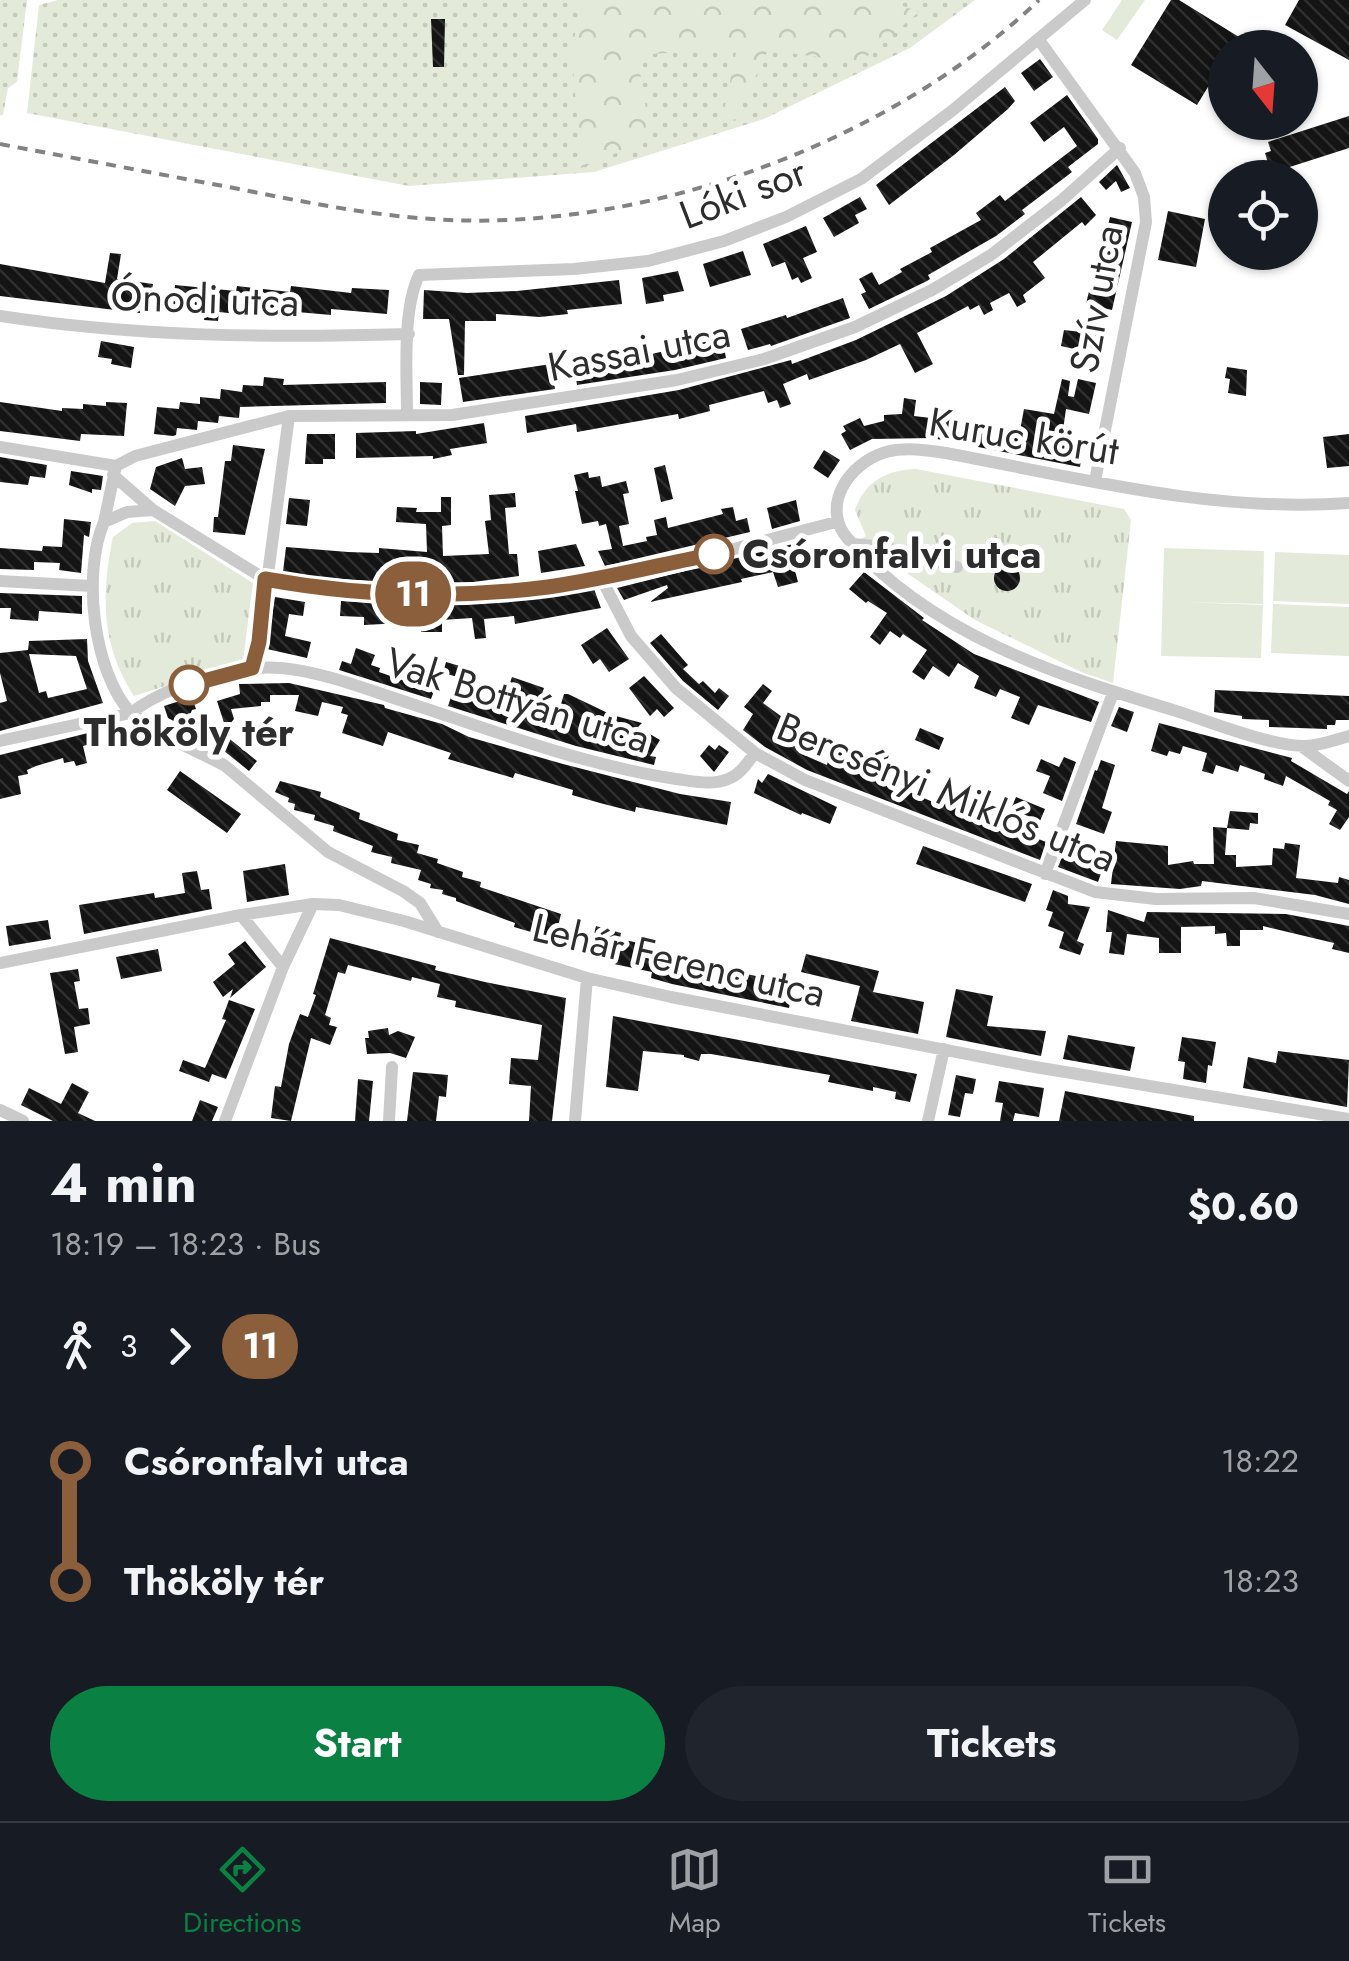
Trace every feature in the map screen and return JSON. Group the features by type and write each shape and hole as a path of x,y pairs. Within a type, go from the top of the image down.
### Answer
{"street":[{"name":"Lóki sor","path":"408,334 419,275 574,269 648,261 724,241 786,217 861,179 1086,0"},
{"name":"Szív utca","path":"1039,40 1120,148 1144,198 1146,222 1096,480"},
{"name":"Kassai utca","path":"115,470 135,456 289,416 452,415 677,380 764,359 855,326 932,290 991,254 1062,200 1120,148"},
{"name":"Ónodi utca","path":"0,316 57,325 228,337 408,334"},
{"path":"407,414 408,334"},
{"path":"0,742 131,713 159,696 252,668 259,642 289,416"},
{"path":"0,447 115,470 153,510 265,579 308,587 417,594 547,587 714,554 836,522 853,544 907,592 995,647 1029,664 1113,693 1301,746 1349,780"},
{"name":"Kuruc körút","path":"836,522 840,492 856,470 884,452 902,450 946,452 1249,505 1349,503"},
{"path":"115,470 95,550 91,586 101,648 119,700 159,733 224,765 328,852 404,891 420,904 438,932"},
{"path":"104,522 126,512 153,510"},
{"path":"853,544 884,547 957,567"},
{"name":"Bercsényi Miklós utca","path":"601,578 620,617 646,654 698,708 755,753 805,780 1095,892 1124,897 1254,898 1349,914"},
{"path":"0,581 91,586"},
{"name":"Vak Bottyán utca","path":"252,668 308,672 566,754 640,773 707,783 727,780 743,769 755,753"},
{"path":"1046,874 1113,693"},
{"path":"1301,746 1349,736"},
{"path":"225,1121 283,967 314,904"},
{"name":"Lehár Ferenc utca","path":"0,964 314,904 365,911 587,978 671,997 1349,1120"},
{"path":"242,915 283,967"},
{"path":"575,1121 587,978"},
{"path":"928,1121 944,1049"},
{"path":"388,1121 392,1067"},
{"path":"0,1110 23,1121"}],"green space":[{"path":"0,0 27,0 17,82 8,88 3,115 0,115"},
{"path":"58,0 975,0 910,48 764,119 594,172 409,186 27,113 39,5"},
{"path":"580,0 888,0 919,12 859,63 768,50 735,121 723,116 737,48 637,55 651,138 581,168 572,55"},
{"path":"1122,0 1145,0 1117,40 1102,30"},
{"path":"916,469 1124,509 1131,520 1113,683 1081,672 975,620 859,540 866,536 855,510 865,492 878,479"},
{"name":"Thököly tér","path":"155,521 253,583 243,661 134,696 110,639 107,579 113,537 132,523"},
{"path":"1164,548 1264,551 1263,604 1183,602 1263,605 1261,658 1161,656"},
{"path":"1275,552 1349,555 1349,604 1273,601"},
{"path":"1273,604 1349,607 1349,656 1271,653"}],"building":[{"path":"1171,0 1179,0 1228,30 1208,30 1208,87 1197,105 1131,65"},
{"path":"1299,0 1349,0 1349,60 1318,43 1318,30 1294,30 1285,25"},
{"path":"431,19 445,19 444,67 433,67"},
{"path":"1040,59 1053,77 1034,91 1021,73"},
{"path":"1005,87 1015,101 1008,109 889,205 876,185"},
{"path":"1067,95 1098,144 1068,167 1072,172 1022,210 1025,214 996,236 928,275 927,281 869,309 859,279 872,272 879,285 902,272 900,269 932,252 930,248 981,220 976,213 1000,195 1005,201 1077,146 1064,127 1044,142 1030,123"},
{"path":"1349,116 1349,148 1312,160 1267,160 1265,153 1271,151 1268,142 1318,140 1318,126"},
{"path":"1117,165 1130,188 1121,192 1116,181 1106,190 1099,182"},
{"path":"860,197 867,209 855,215 859,223 834,237 823,218"},
{"path":"1081,197 1096,215 1033,262 1045,278 1023,295 1026,302 1017,307 1009,293 990,303 993,310 984,315 979,305 970,310 968,306 917,333 933,364 915,373 900,344 809,380 807,374 783,384 791,404 780,408 777,400 768,403 764,391 709,405 710,411 679,419 678,414 577,432 576,424 527,433 525,416 679,390 791,360 792,364 856,340 946,296 1004,259"},
{"path":"1168,211 1205,219 1196,267 1158,260"},
{"path":"1110,217 1132,222 1112,310 1086,304 1090,287 1101,289 1108,261 1100,259"},
{"path":"806,226 817,252 803,258 812,278 801,283 798,277 792,280 785,262 772,267 763,244"},
{"path":"743,251 751,275 710,287 703,264"},
{"path":"110,253 121,254 117,279 153,284 148,314 0,296 0,264 105,283"},
{"path":"678,271 684,291 663,295 664,301 646,304 642,278"},
{"path":"619,280 622,304 567,310 568,314 496,314 496,321 465,321 464,375 458,375 449,319 423,319 424,290 517,291"},
{"path":"175,285 236,291 237,286 290,292 291,286 351,293 352,288 389,290 387,314 275,310 274,318 219,312 218,321 204,320 205,312 173,309"},
{"path":"843,298 850,318 771,346 748,350 741,329"},
{"path":"1064,330 1106,335 1101,360 1061,346"},
{"path":"722,338 726,358 577,385 573,359 611,359 612,367 635,363 634,358"},
{"path":"101,341 134,347 131,368 98,357"},
{"path":"551,364 555,389 463,402 459,378"},
{"path":"1227,367 1247,370 1246,396 1228,393"},
{"path":"264,377 284,379 283,385 386,382 386,403 240,407 239,418 219,416 218,423 198,421 197,430 177,428 173,436 154,434 157,407 179,409 180,402 200,404 200,397 220,399 221,389 242,392 243,385 263,386"},
{"path":"1062,379 1070,381 1068,396 1074,397 1078,379 1096,383 1089,414 1066,409 1061,444 1083,447 1080,467 932,438 872,439 850,450 841,434 846,431 843,426 860,418 864,426 884,421 884,415 902,414 904,398 916,400 914,416 1019,436 1024,409 1054,414"},
{"path":"420,382 442,383 441,405 420,404"},
{"path":"0,402 62,411 83,409 83,404 127,403 124,436 81,434 80,441 0,431"},
{"path":"484,423 487,443 450,449 452,455 433,459 356,458 356,433 416,434"},
{"path":"307,434 335,434 335,459 305,464"},
{"path":"1349,434 1349,466 1327,468 1323,437"},
{"path":"233,445 265,449 245,535 213,532 225,461 231,461"},
{"path":"824,450 840,460 828,478 813,468"},
{"path":"0,457 47,465 45,478 30,476 28,485 0,482"},
{"path":"182,458 185,469 202,467 205,484 185,486 175,506 150,489 156,467"},
{"path":"665,465 673,499 661,502 654,468"},
{"path":"71,471 103,476 101,490 92,489 92,493 69,485"},
{"path":"588,472 589,478 600,476 602,487 626,481 629,493 623,494 629,524 619,526 623,546 657,535 654,520 666,517 668,528 723,514 721,509 733,507 736,521 747,518 750,532 605,566 598,551 612,549 606,524 582,524 575,491 574,475"},
{"path":"515,493 516,507 505,508 509,554 517,554 519,576 473,582 406,583 283,572 286,547 427,552 426,524 396,522 397,507 441,512 441,497 451,497 451,525 442,526 443,556 489,554 485,521 491,520 489,495"},
{"path":"289,498 310,500 307,526 286,524"},
{"path":"796,500 800,521 772,529 767,508"},
{"path":"64,519 91,522 89,537 84,535 81,573 59,570 60,563 34,562 34,570 0,569 0,548 42,551 43,546 62,547"},
{"path":"576,544 585,566 541,573 538,551"},
{"path":"793,544 789,548 798,582 778,587 773,572 650,602 667,585 624,600 617,588"},
{"path":"1007,565 1016,569 1020,578 1016,587 1007,591 998,587 994,578 998,569"},
{"path":"864,572 922,620 974,654 1099,702 1091,722 1038,705 1029,725 1011,718 1020,697 1000,689 996,697 974,688 979,676 958,663 949,677 933,666 924,680 912,672 927,650 903,634 900,638 890,631 880,645 870,637 887,613 849,589"},
{"path":"594,589 601,608 515,624 514,616 484,619 486,638 475,639 472,618 442,620 442,632 421,632 421,622 364,625 364,617 340,616 341,601 417,605 548,597"},
{"path":"0,593 82,596 82,614 39,611 38,621 10,619 11,608 0,608"},
{"path":"275,597 305,602 303,616 289,614 285,636 311,642 307,658 267,649"},
{"path":"607,628 629,659 609,672 600,659 593,664 581,645"},
{"path":"661,634 688,665 683,669 699,684 703,681 715,693 719,688 729,696 718,710 683,681 650,643"},
{"path":"87,639 88,661 103,703 0,731 0,703 7,701 0,653 28,650 29,641","holes":["29,654 76,656 87,689 48,698 46,691 39,693"]},
{"path":"356,648 375,655 371,665 380,668 379,672 434,691 431,699 339,670 342,661 351,664"},
{"path":"446,662 477,671 473,681 443,673"},
{"path":"644,676 674,708 664,717 657,709 650,716 629,688"},
{"path":"512,677 544,688 534,717 555,724 564,694 568,694 612,715 642,723 638,727 660,740 650,756 656,757 654,765 576,746 448,706 451,697 459,700 461,694 503,703"},
{"path":"289,683 384,705 469,737 563,764 680,794 731,802 727,825 600,803 572,795 573,790 515,773 513,778 448,759 451,753 388,732 383,746 342,733 348,715 341,713 343,707 322,702 318,716 295,711 299,695 270,695 270,702 261,702 261,706 231,709 234,719 226,729 217,701 240,694 239,684"},
{"path":"763,684 772,691 763,703 812,739 804,755 827,765 828,761 832,763 838,748 849,753 845,760 867,769 875,750 889,755 886,763 911,773 905,790 933,802 940,786 976,801 973,806 1008,819 1004,830 1024,839 1028,830 1038,834 1036,838 1046,842 1040,860 807,770 765,747 743,730 753,714 744,707"},
{"path":"1215,690 1349,696 1349,720 1336,720 1327,729 1269,727 1269,720 1214,712"},
{"path":"192,697 196,709 185,727 168,718 164,706"},
{"path":"1119,707 1134,712 1127,732 1111,726"},
{"path":"1159,723 1292,758 1291,761 1347,794 1349,791 1349,817 1340,830 1329,824 1337,810 1328,805 1330,801 1286,776 1283,786 1240,765 1238,772 1216,765 1213,774 1202,771 1207,753 1183,746 1180,754 1169,751 1167,756 1151,751"},
{"path":"920,728 944,738 939,750 915,740"},
{"path":"92,732 94,743 83,746 87,763 76,766 74,761 64,763 63,758 36,766 27,770 28,774 18,776 21,794 0,799 0,755"},
{"path":"226,736 257,761 249,771 218,746"},
{"path":"709,745 715,750 719,745 729,752 714,772 700,756"},
{"path":"1064,757 1076,762 1062,801 1043,793 1050,776 1036,771 1041,759 1059,767"},
{"path":"1101,760 1115,765 1102,808 1112,812 1104,834 1076,824"},
{"path":"180,771 241,814 227,833 167,790"},
{"path":"768,774 837,807 830,824 754,793 758,779 762,783"},
{"path":"280,781 321,792 320,797 360,813 359,819 398,834 397,840 419,845 417,853 463,872 462,877 481,882 480,887 561,914 555,939 514,927 515,923 456,901 442,894 443,890 418,880 421,870 391,863 392,857 371,852 373,846 333,831 334,826 314,820 315,815 294,810 295,804 288,802 289,798 275,792"},
{"path":"1016,797 1045,809 1040,821 1011,809"},
{"path":"1230,811 1258,813 1258,824 1250,823 1249,830 1227,828"},
{"path":"1213,827 1227,828 1225,855 1236,855 1236,867 1272,865 1273,848 1284,849 1285,843 1300,845 1296,878 1338,883 1339,877 1349,880 1349,904 1315,895 1202,881 1201,886 1180,889 1111,884 1116,841 1168,846 1168,865 1193,861 1214,864"},
{"path":"923,846 1032,884 1025,902 916,864"},
{"path":"1065,850 1105,862 1098,882 1058,867"},
{"path":"285,864 289,895 247,902 243,871"},
{"path":"197,871 201,890 209,889 212,909 84,934 79,905 154,893 155,898 185,893 182,873"},
{"path":"1053,890 1068,896 1068,904 1090,907 1077,941 1084,944 1080,955 1059,948 1064,932 1048,926 1053,912 1046,910"},
{"path":"1108,910 1144,922 1147,912 1286,914 1349,926 1349,953 1332,949 1334,943 1263,926 1263,930 1240,930 1240,946 1227,946 1226,933 1215,934 1215,926 1181,927 1181,953 1159,953 1159,938 1127,934 1124,955 1109,953 1112,932 1106,932"},
{"path":"48,920 51,939 9,946 6,926"},
{"path":"596,926 621,933 620,939 657,947 656,955 728,974 728,970 794,984 789,1008 672,984 651,978 652,972 614,964 616,957 590,951"},
{"path":"330,938 436,966 435,970 566,998 552,1121 529,1121 531,1086 509,1084 511,1058 538,1060 542,1025 455,1007 456,1001 437,997 440,984 348,965 345,974 338,972 325,1015 331,1018 329,1025 337,1027 330,1045 311,1038 291,1121 271,1118 275,1086 281,1087 289,1044 300,1014 308,1017"},
{"path":"245,941 266,967 230,998 233,989 223,997 213,982 235,964 228,954"},
{"path":"158,949 162,971 121,979 116,957"},
{"path":"806,954 879,971 873,992 924,1002 918,1034 851,1021 860,986 801,972"},
{"path":"78,969 80,981 74,982 79,1009 88,1008 90,1024 74,1027 78,1052 65,1054 50,973"},
{"path":"956,989 993,996 987,1026 1046,1031 1041,1056 946,1037"},
{"path":"229,1000 255,1009 226,1079 212,1074 209,1082 179,1071 183,1060 205,1068 226,1020 222,1019"},
{"path":"613,1016 917,1074 910,1102 895,1099 896,1092 828,1082 830,1075 711,1054 701,1054 699,1061 684,1055 643,1051 638,1091 606,1087"},
{"path":"388,1028 389,1035 398,1031 415,1037 406,1058 390,1053 367,1054 368,1031"},
{"path":"1068,1035 1135,1047 1130,1071 1063,1059"},
{"path":"1182,1037 1216,1042 1206,1083 1183,1079 1185,1062 1178,1061"},
{"path":"1278,1051 1349,1060 1347,1107 1243,1088 1248,1057 1276,1063"},
{"path":"413,1072 448,1075 446,1097 439,1096 436,1121 407,1121"},
{"path":"956,1075 976,1079 973,1094 965,1093 960,1117 948,1115"},
{"path":"358,1079 373,1081 369,1121 355,1121"},
{"path":"999,1081 1044,1088 1039,1117 1015,1113 1013,1121 1000,1121 1003,1103 995,1102"},
{"path":"72,1083 89,1092 78,1113 95,1121 53,1121 21,1105 29,1088 61,1104"},
{"path":"1065,1091 1194,1116 1194,1121 1059,1121"},
{"path":"200,1100 218,1107 212,1121 192,1121"}],"railway":[{"path":"0,144 396,216 527,219 607,209 687,192 842,134 913,95 980,50 1039,0"}],"bus line":[{"name":"11","path":"189,685 252,668 259,642 265,579 308,587 417,594 472,592 547,587 714,554"}],"place":[{"name":"Csóronfalvi utca","path":"714,554"},
{"name":"Thököly tér","path":"189,685"}]}
